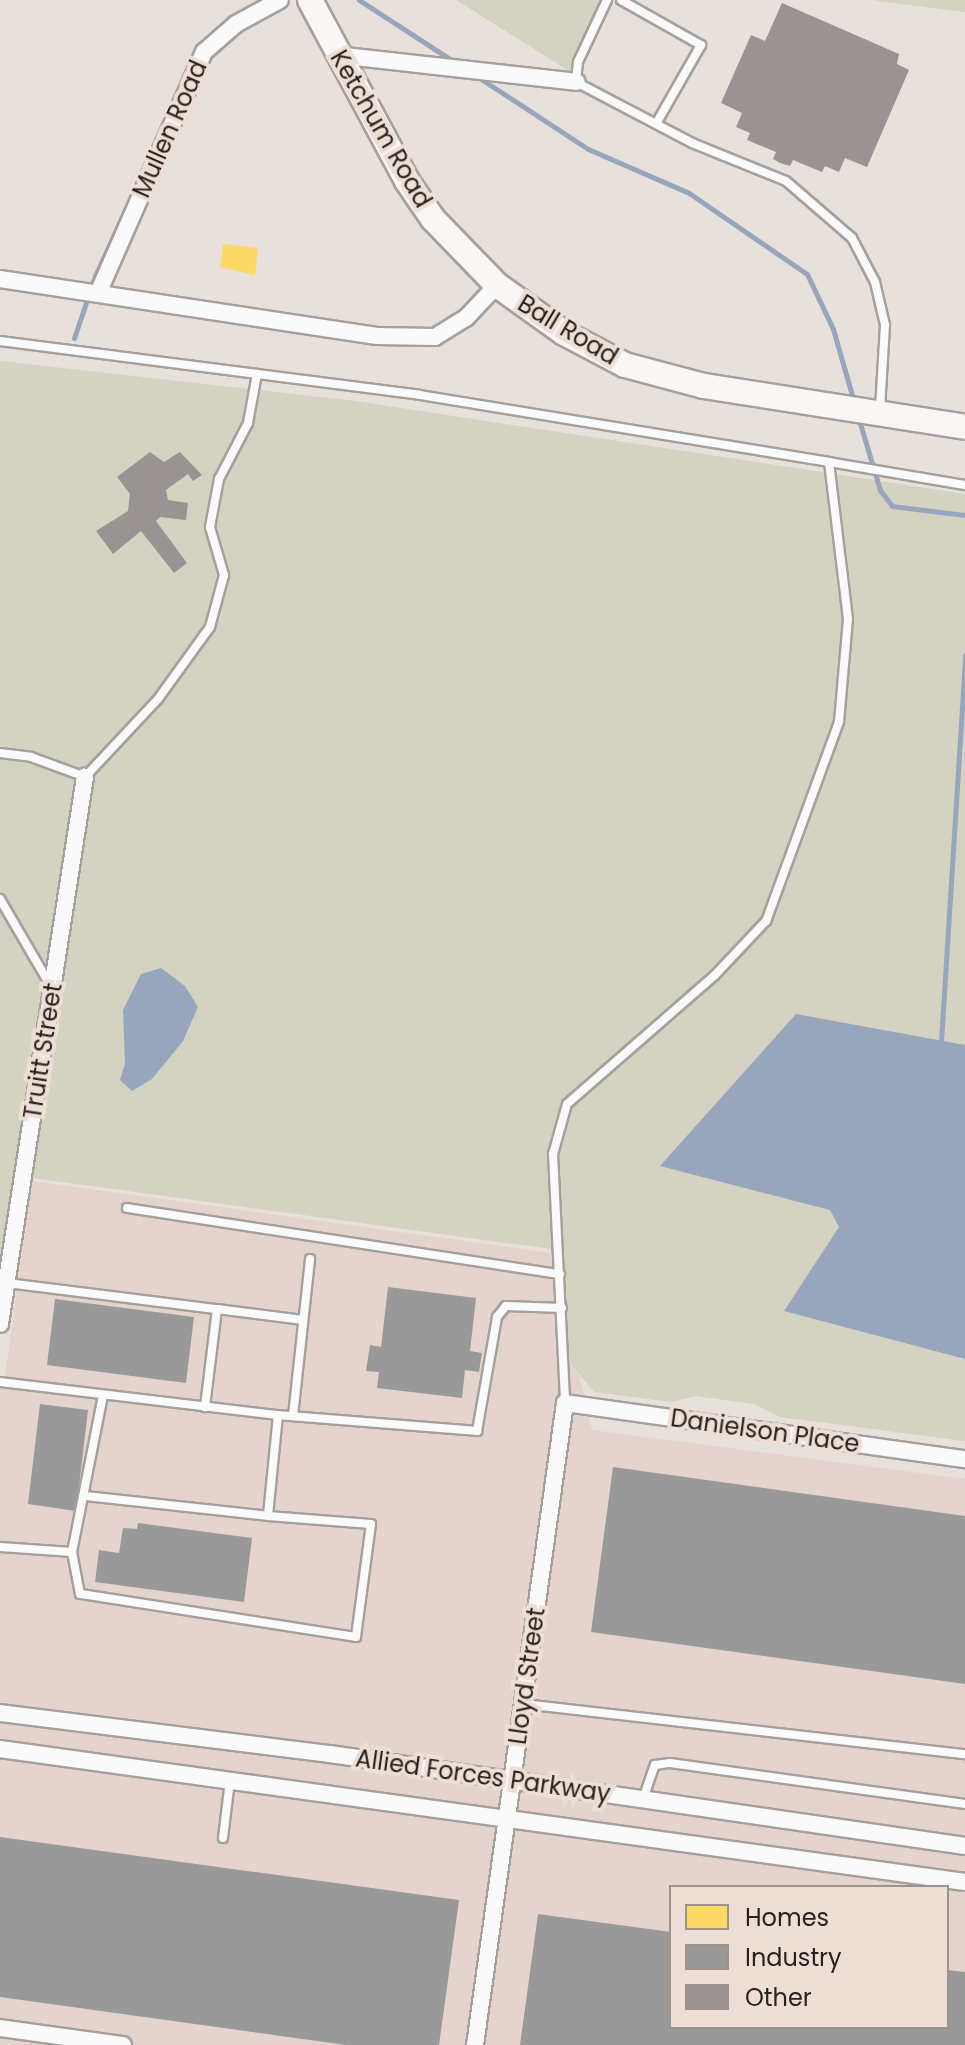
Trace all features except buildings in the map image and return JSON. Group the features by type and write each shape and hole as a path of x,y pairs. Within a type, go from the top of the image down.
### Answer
{"main road":[{"name":"Ketchum Road","path":"310,0 407,181 459,248 497,285"},
{"name":"Ball Road","path":"497,285 564,333 625,365 704,386 965,427"}],"street":[{"name":"Mullen Road","path":"90,290 204,52 236,24 280,0"},
{"path":"337,55 576,82"},
{"name":"Ball Road","path":"0,279 90,290 377,336 435,337 466,318 497,285"},
{"name":"Truitt Street","path":"0,1324 85,777"},
{"name":"Danielson Place","path":"565,1403 965,1459"},
{"name":"Lloyd Street","path":"475,2045 565,1403"},
{"name":"Allied Forces Parkway","path":"0,1713 512,1780 965,1846"},
{"name":"Allied Forces Parkway","path":"0,1749 507,1816 965,1882"},
{"path":"0,2028 123,2045"}],"lane":[{"path":"607,0 578,62 576,82 656,124 786,181 852,238 875,282 885,325 866,412"},
{"path":"621,0 701,45 656,124"},
{"path":"0,341 626,425 965,485"},
{"path":"0,753 31,757 85,777 158,699 210,627 224,575 210,527 212,515 219,479 248,423 257,374"},
{"path":"565,1403 553,1154 567,1104 715,975 766,921 839,722 848,619 829,462"},
{"path":"0,899 52,989"},
{"path":"127,1208 560,1274"},
{"path":"293,1416 310,1259"},
{"path":"7,1283 303,1320"},
{"path":"0,1382 278,1415 477,1431 497,1317 506,1306 562,1308"},
{"path":"205,1407 217,1309"},
{"path":"85,1496 371,1524 356,1637 80,1594 72,1552 103,1395"},
{"path":"268,1516 278,1415"},
{"path":"0,1547 72,1552"},
{"path":"523,1704 965,1754"},
{"path":"643,1799 655,1765 670,1763 965,1804"},
{"path":"223,1838 230,1779"}],"shaded area":[{"path":"456,0 610,0 574,74"},
{"path":"965,0 965,12 878,1"},
{"path":"0,361 355,401 965,494 965,1441 780,1417 754,1404 696,1396 671,1402 594,1392 571,1364 551,1249 33,1178 0,1303"},
{"path":"32,1181 551,1253 592,1430 965,1479 965,2045 0,2045 0,1377 5,1377"}],"water":[{"path":"161,968 185,986 198,1007 183,1041 152,1079 132,1091 120,1080 125,1064 123,1010 141,974"},
{"path":"796,1014 965,1045 965,1359 784,1311 839,1227 830,1210 660,1166"}],"waterway":[{"path":"359,0 456,63"},
{"path":"208,39 230,17"},
{"path":"74,338 95,276 200,46"},
{"path":"478,77 588,149 689,193 807,274 833,329 854,402"},
{"path":"859,420 880,490 892,506 965,515"},
{"path":"941,1041 965,655"}]}
